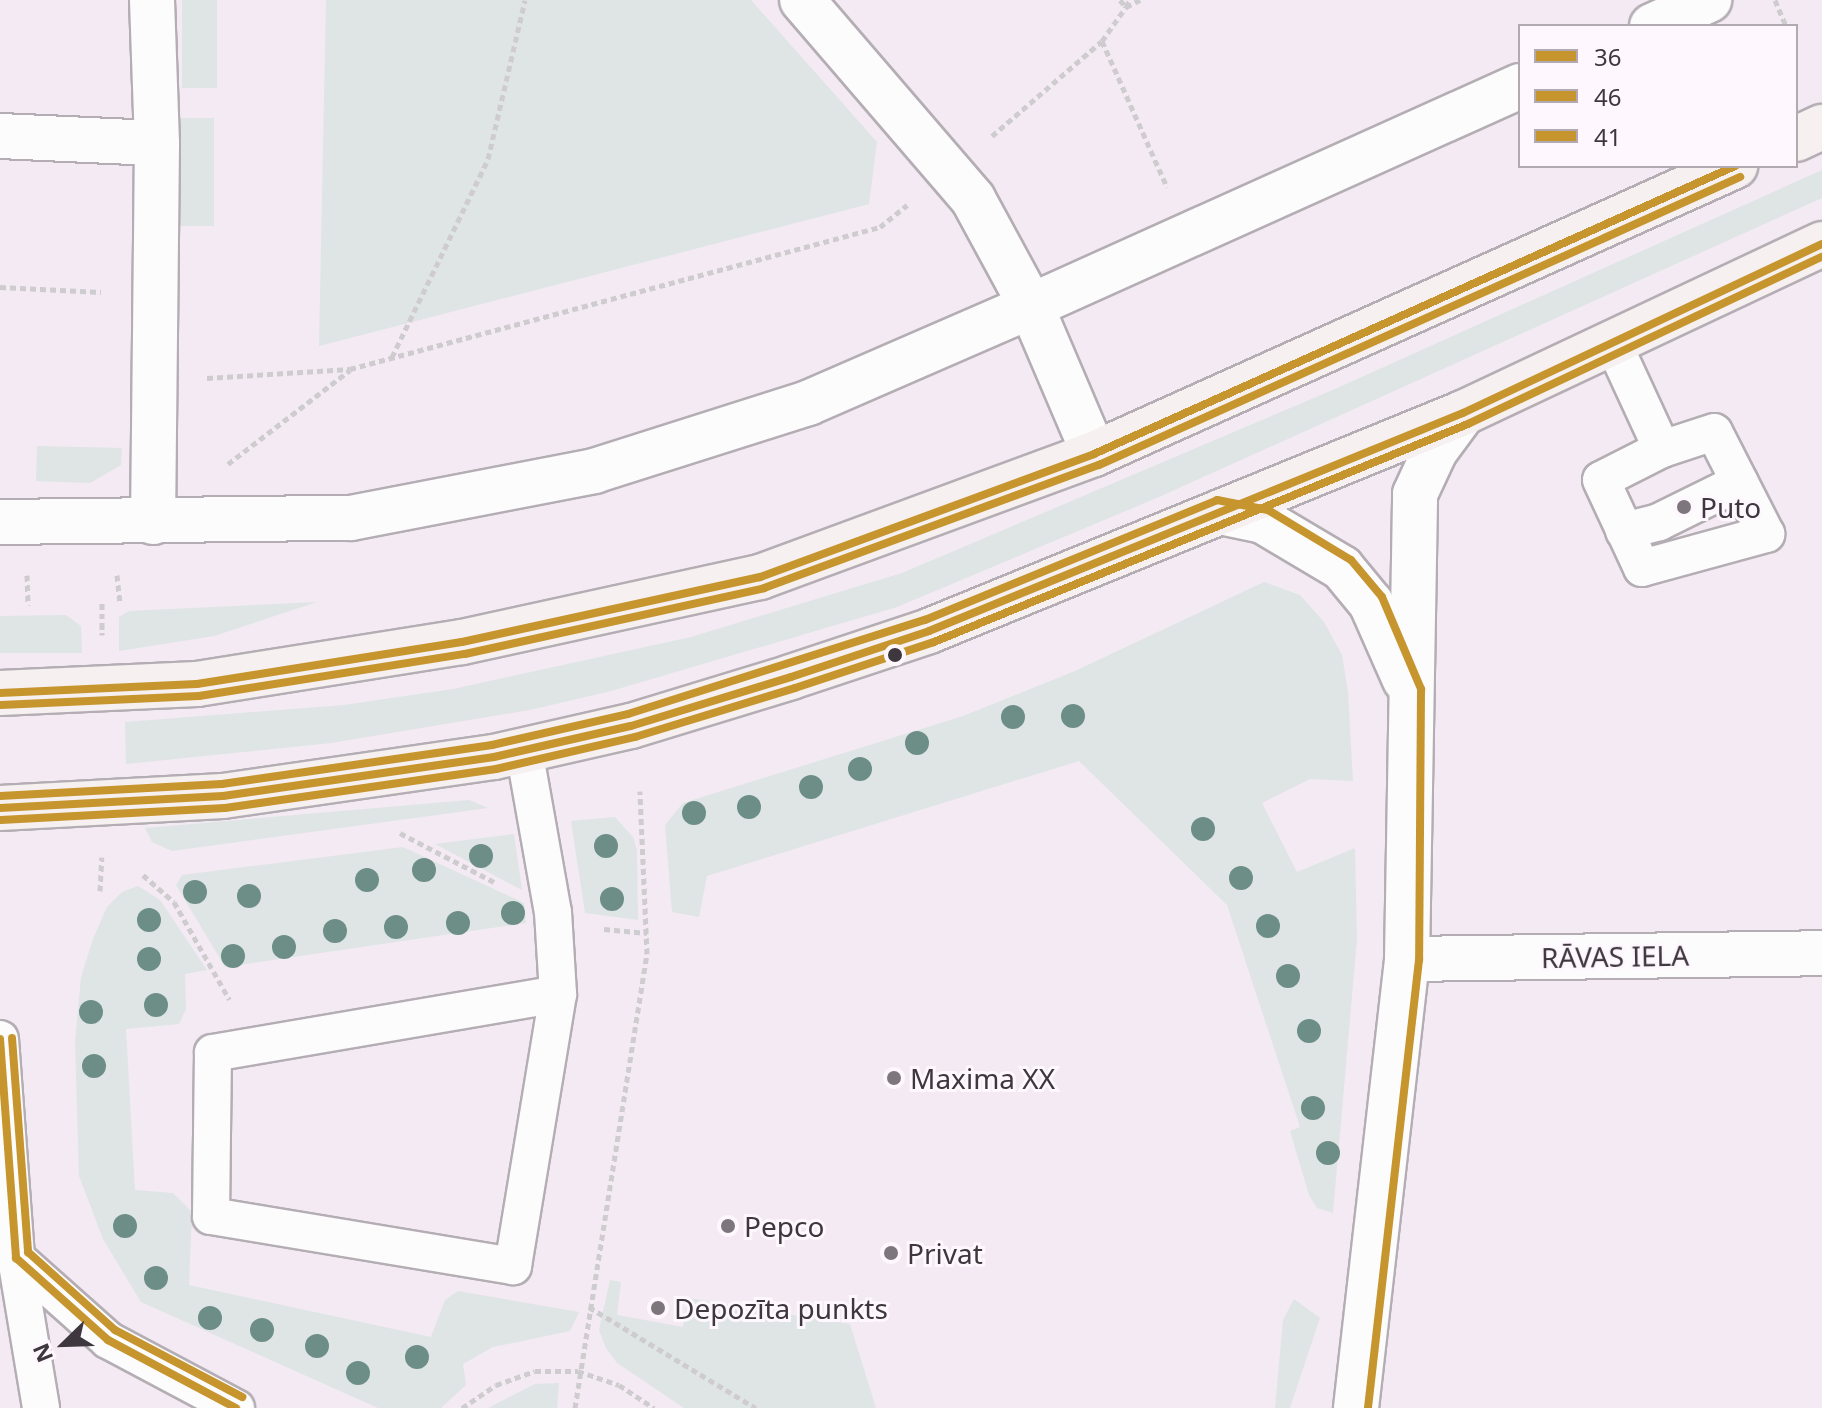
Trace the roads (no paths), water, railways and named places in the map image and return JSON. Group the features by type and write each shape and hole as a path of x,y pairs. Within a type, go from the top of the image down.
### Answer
{"main road":[{"path":"1798,138 1822,127"},
{"path":"0,693 197,684 462,642 745,581 1094,454 1731,168"},
{"path":"0,808 223,796 524,750 631,726 929,631 1463,413 1822,244"}],"street":[{"path":"152,0 157,143 153,522"},
{"path":"802,0 973,199 1031,306 1094,454"},
{"path":"1656,24 1709,0"},
{"path":"0,522 351,518 594,471 808,403 1518,87"},
{"path":"0,136 157,143"},
{"path":"1356,1408 1407,959 1409,690 1415,494 1435,451 1463,413"},
{"path":"1220,512 1263,521 1342,568 1371,603 1409,690"},
{"name":"RĀVAS IELA","path":"1407,959 1822,953"}],"lane":[{"path":"1613,343 1662,449"},
{"path":"1714,432 1740,482 1766,534 1642,568 1601,480 1662,449 1714,432"},
{"path":"1624,531 1659,522 1740,482"},
{"path":"524,750 553,912 558,994 513,1266 211,1216 213,1053 558,994"},
{"path":"0,1039 16,1258 41,1408"},
{"path":"16,1258 108,1340 236,1408"}],"place":[{"name":"Puto","path":"1684,507"},
{"name":"Maxima XX","path":"894,1078"},
{"name":"Pepco","path":"728,1226"},
{"name":"Privat","path":"891,1253"},
{"name":"Depozīta punkts","path":"658,1308"}]}
